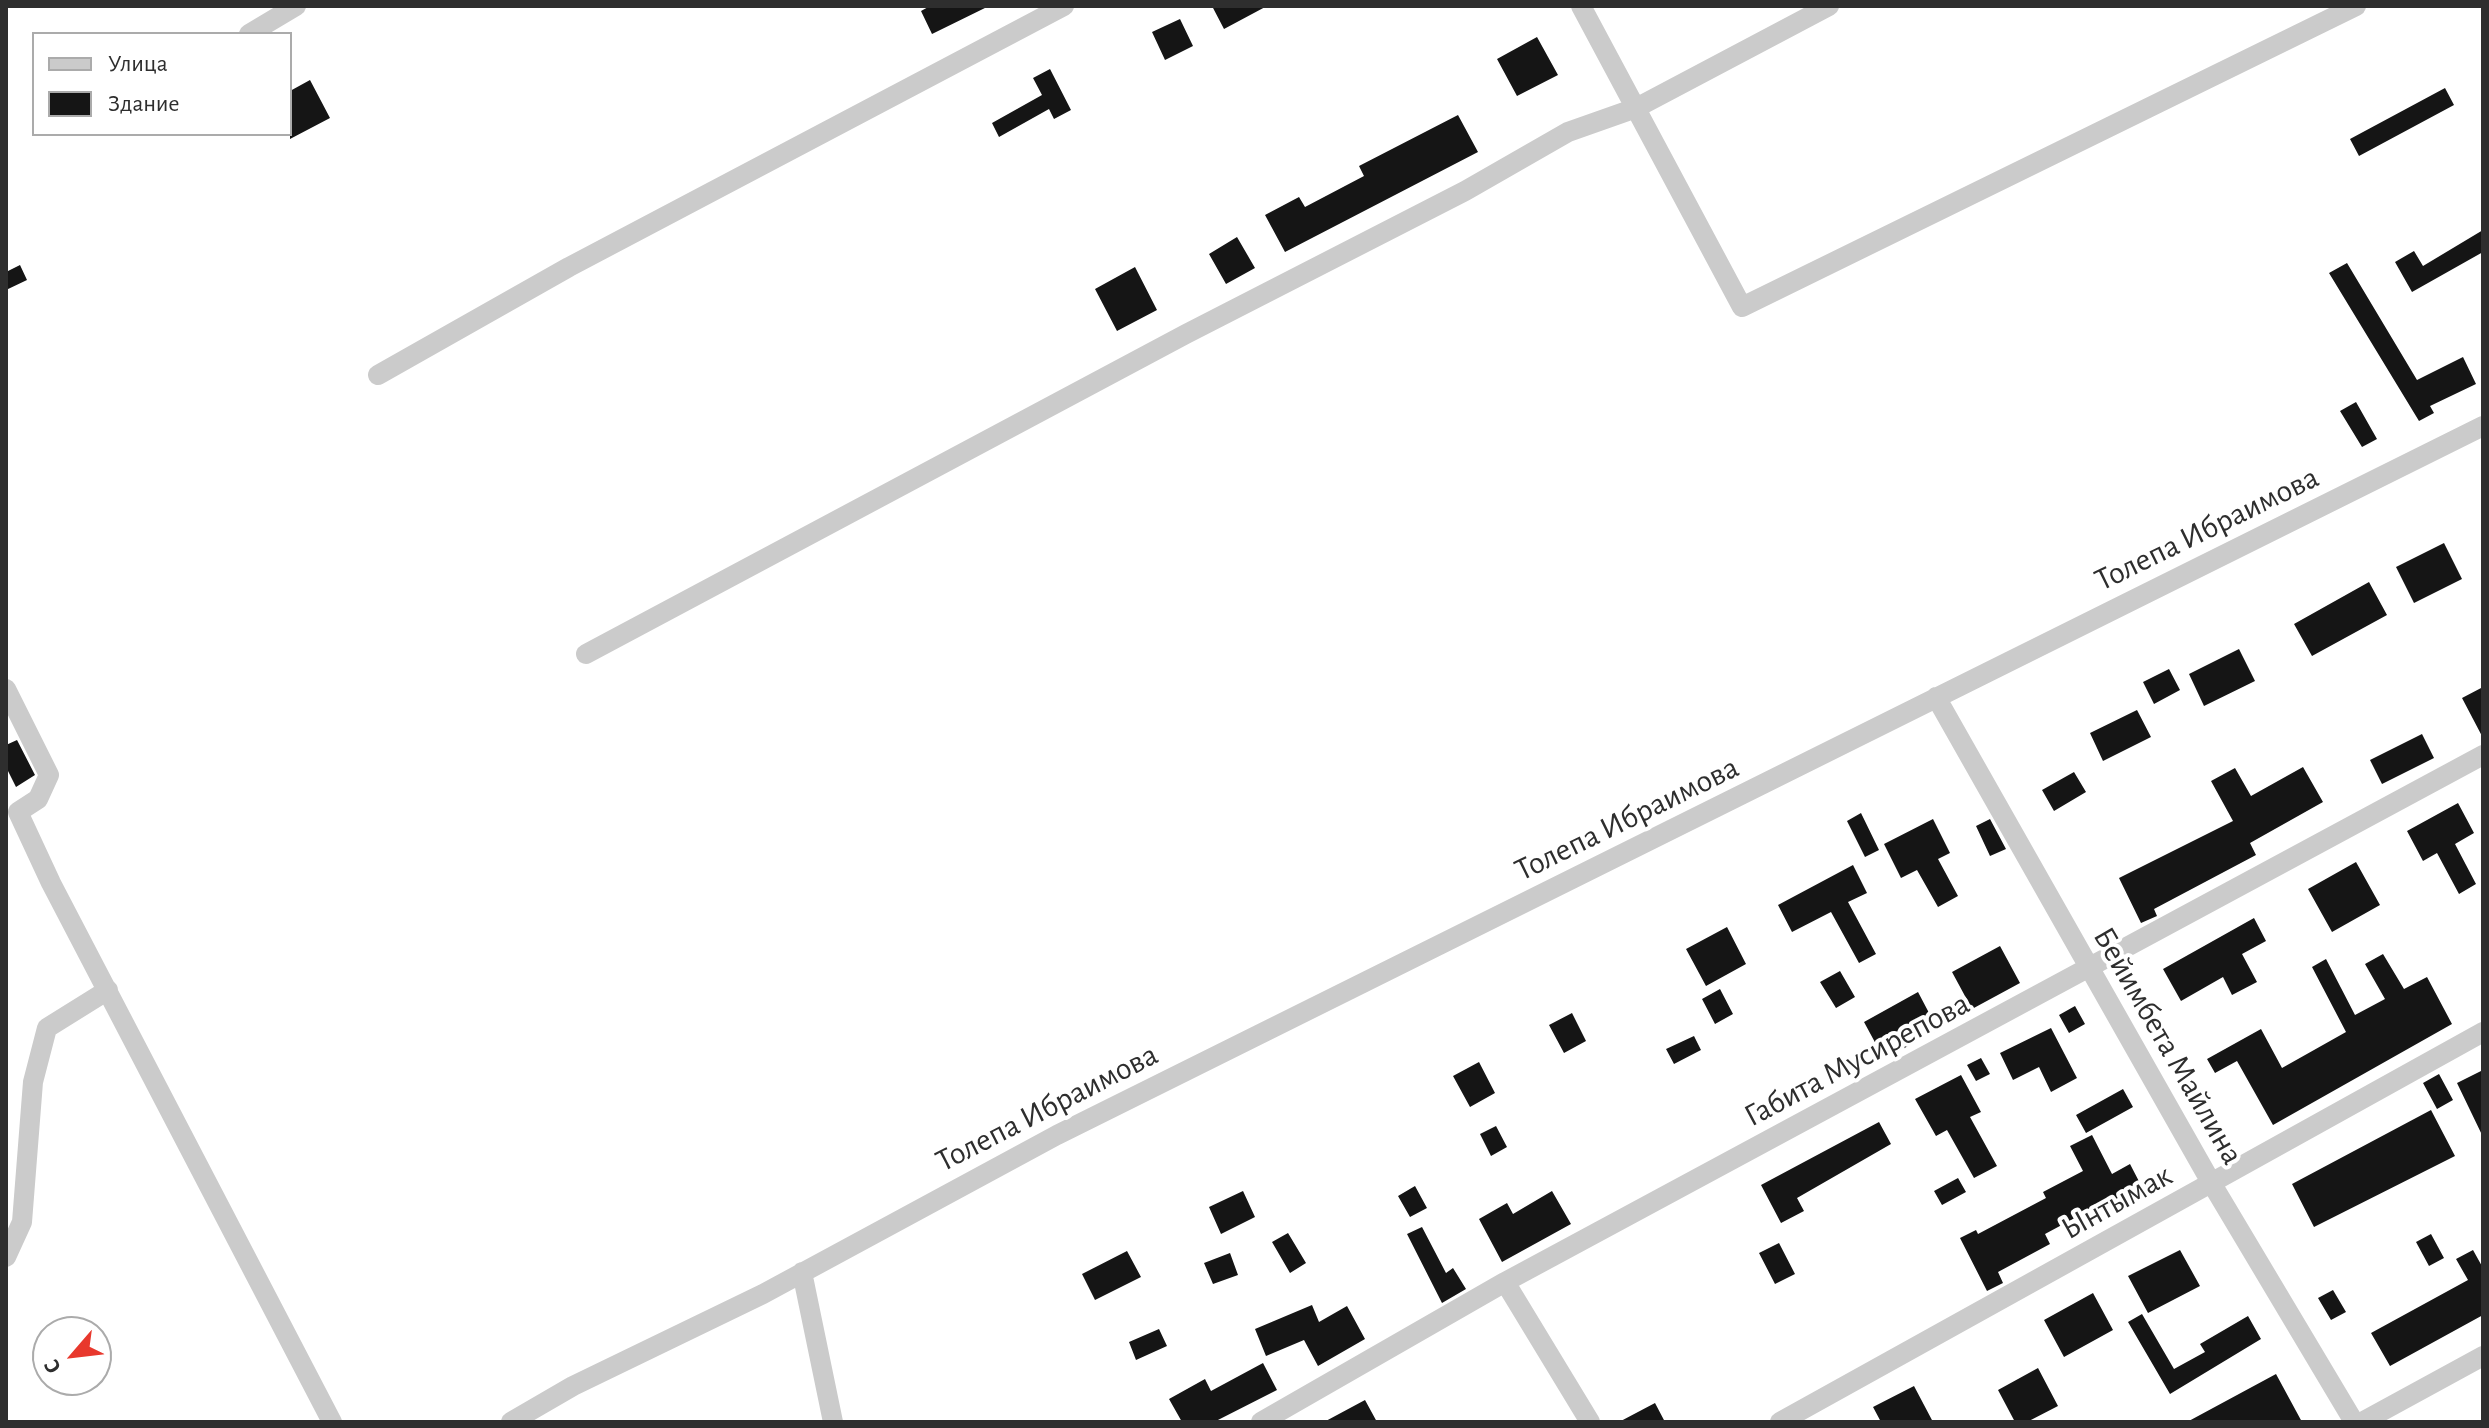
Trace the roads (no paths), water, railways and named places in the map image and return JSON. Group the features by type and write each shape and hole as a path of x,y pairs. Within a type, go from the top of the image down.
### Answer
{"street":[{"path":"252,32 296,6"},
{"path":"378,375 596,252 1064,6"},
{"path":"1581,6 1742,307 2356,6"},
{"path":"586,654 1186,334 1465,191 1568,132 1636,108 1829,6"},
{"name":"Толепа Ибраимова","path":"511,1422 573,1386 779,1285 1057,1135 2483,426"},
{"path":"6,689 49,775 38,799 18,812 332,1422"},
{"name":"Бейимбета Майлина","path":"1936,697 2212,1184 2354,1422"},
{"name":"Габита Мусирепова","path":"1261,1422 1505,1282 2090,970 2483,755"},
{"path":"6,1257 22,1222 33,1082 47,1028 108,990"},
{"name":"Ынтымак","path":"1780,1422 2483,1032"},
{"path":"802,1272 833,1422"},
{"path":"1505,1282 1590,1422"},
{"path":"779,1285 807,1306"},
{"path":"2362,1422 2483,1356"}]}
